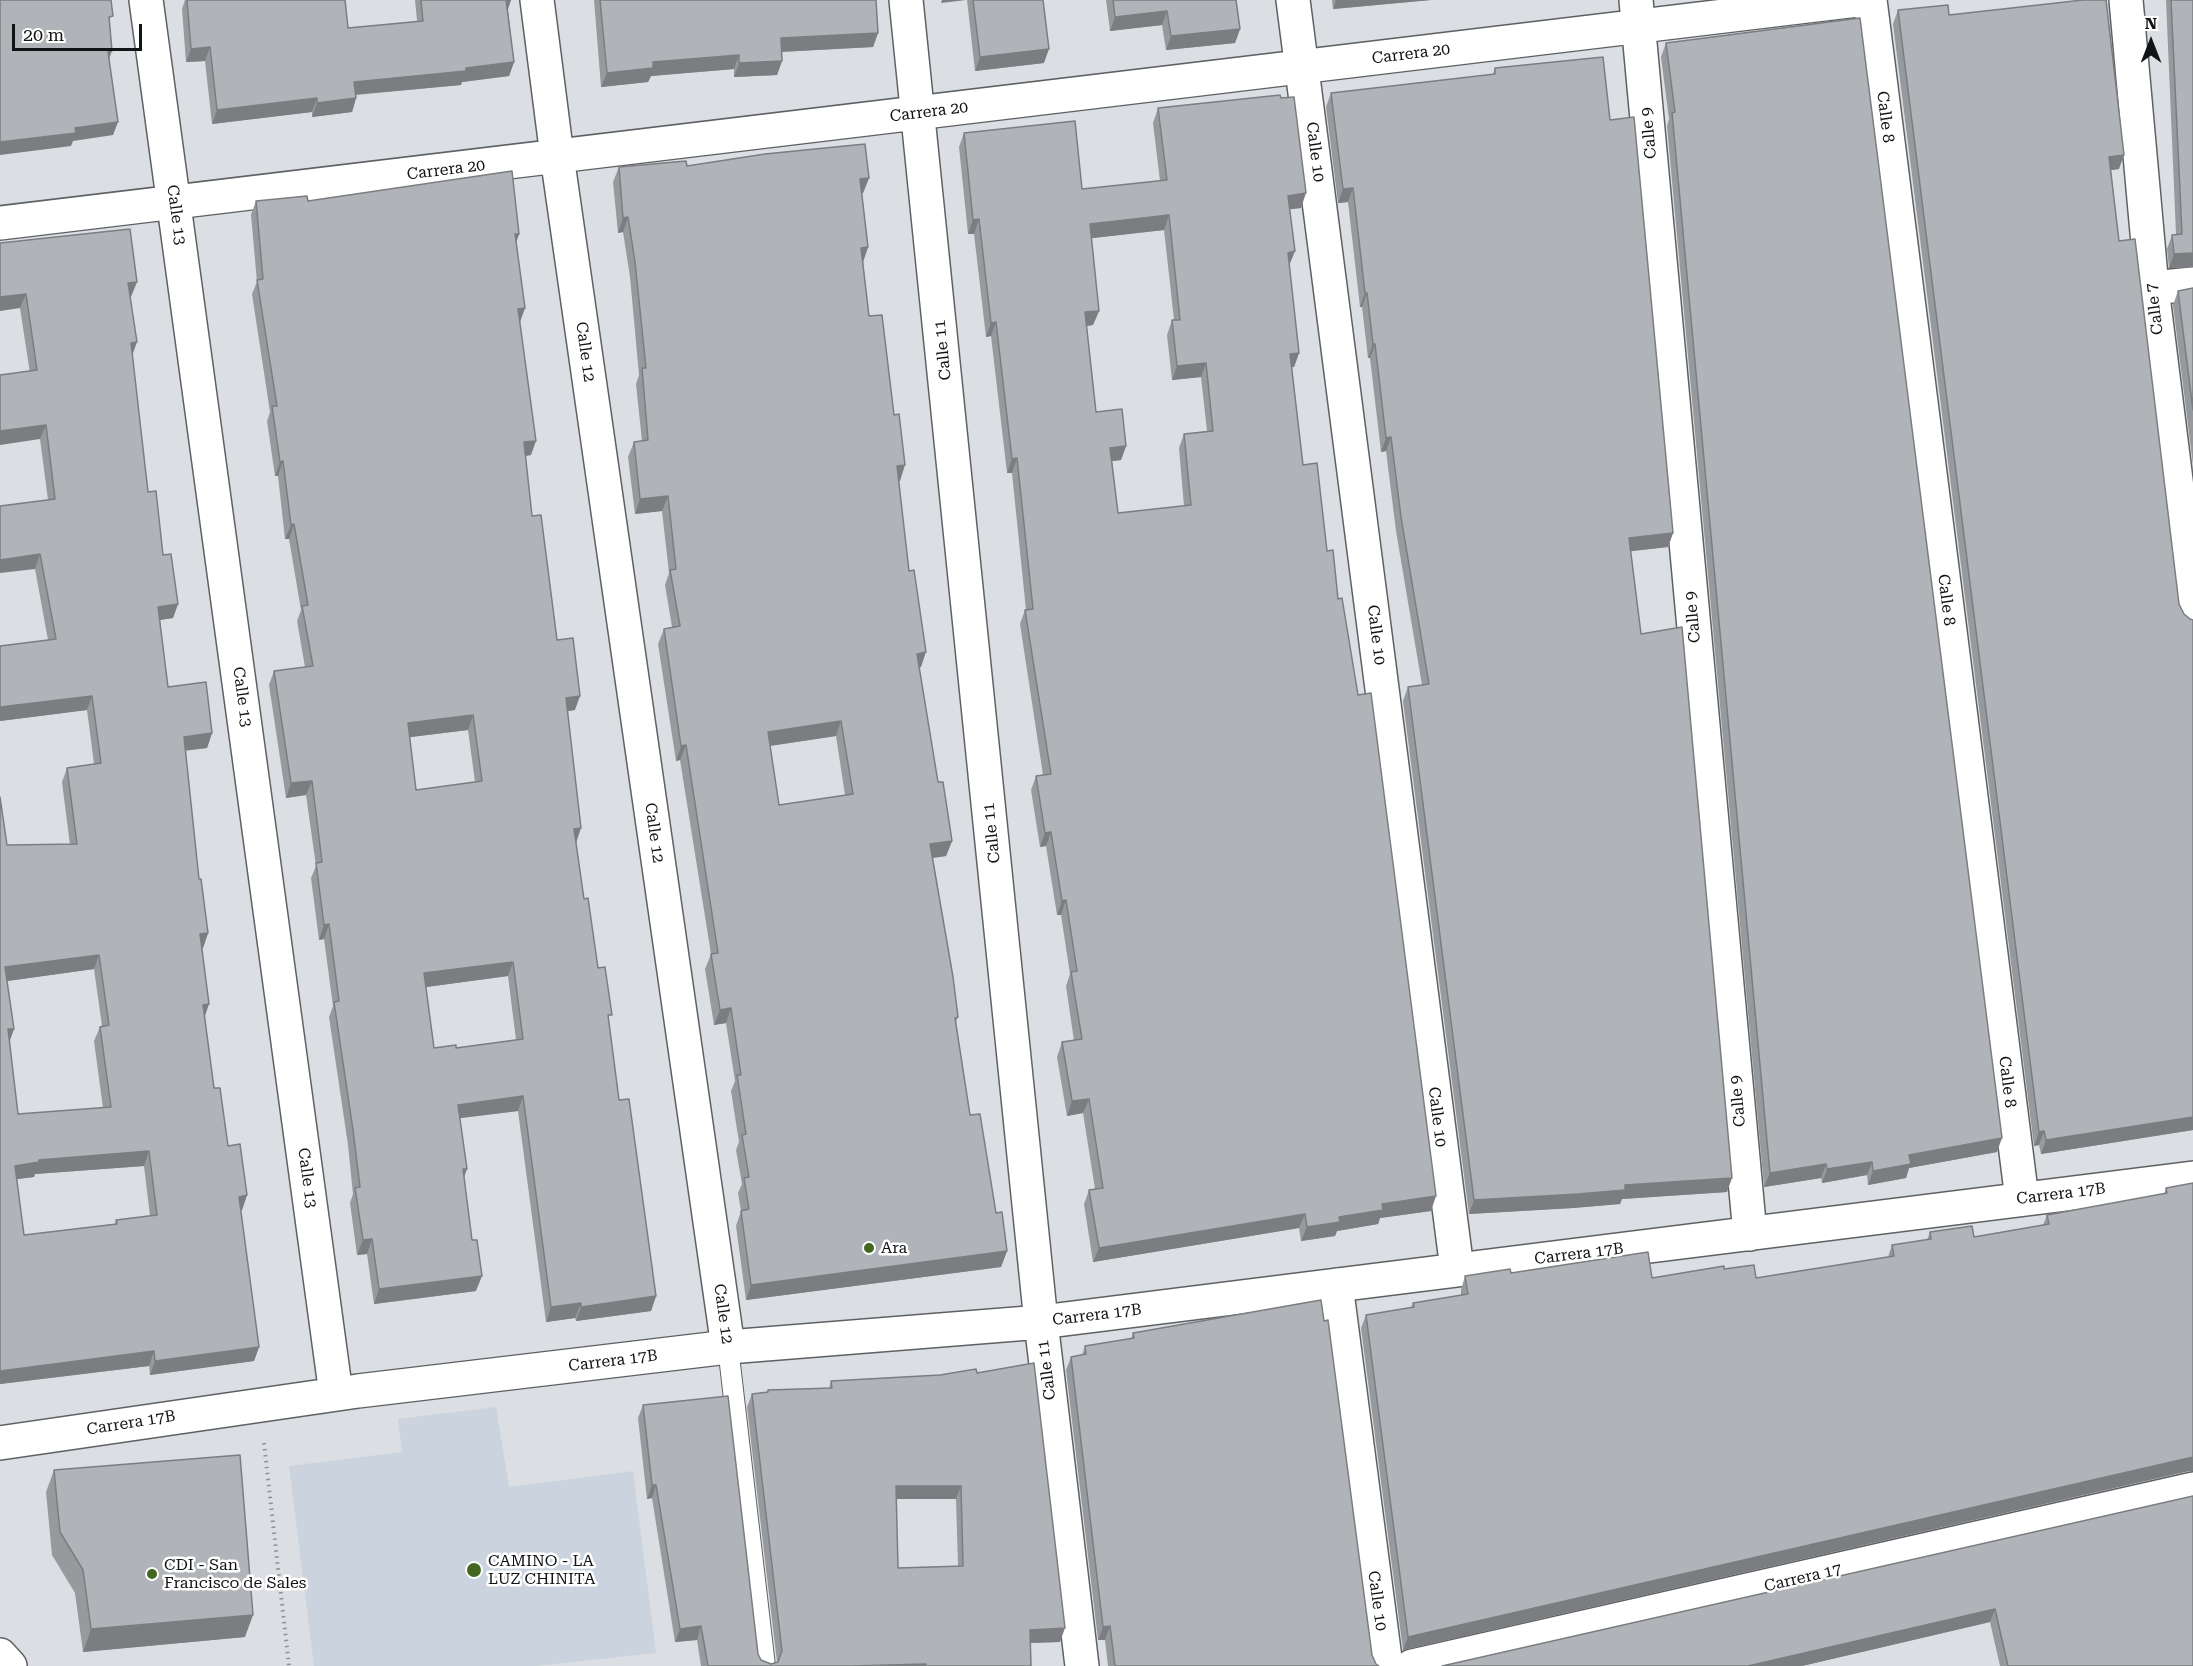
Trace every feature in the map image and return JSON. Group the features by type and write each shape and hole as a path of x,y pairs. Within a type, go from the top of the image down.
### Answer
{"street":[{"name":"Calle 13","path":"146,0 336,1394"},
{"name":"Calle 12","path":"537,0 557,156 728,1347"},
{"name":"Calle 11","path":"906,0 1041,1322 1082,1666"},
{"name":"Calle 10","path":"1293,0 1304,67 1457,1269"},
{"name":"Carrera 20","path":"0,223 1304,67 1637,13 1857,0"},
{"name":"Calle 8","path":"1870,0 2022,1199"},
{"name":"Calle 7","path":"2126,0 2152,288 2189,551 2193,616"},
{"name":"Calle 9","path":"1637,13 1750,1234"},
{"path":"2152,288 2193,284"},
{"name":"Carrera 17B","path":"0,1443 336,1394 728,1347 1041,1322 2193,1178"},
{"name":"Calle 10","path":"1336,1285 1386,1666"},
{"name":"Carrera 17","path":"1412,1666 2193,1489"},
{"path":"0,1655 10,1666"}],"lane":[{"name":"Calle 12","path":"728,1347 765,1666"}],"path":[{"path":"259,1404 289,1666"}],"shaded area":[{"name":"CAMINO - LA LUZ CHINITA","path":"496,1407 509,1487 633,1471 656,1653 535,1666 314,1666 289,1466 402,1452 398,1419"}],"building":[{"path":"0,0 111,0 113,16 109,17 112,51 108,52 118,122 75,128 76,133 0,142"},
{"path":"187,0 345,0 348,28 423,21 421,0 506,0 514,62 466,68 466,71 354,82 356,98 317,103 317,98 217,110 210,47 191,49"},
{"path":"600,0 876,0 878,33 781,38 782,61 739,63 739,55 653,62 653,68 607,73"},
{"path":"973,0 1043,0 1049,49 980,57"},
{"path":"1113,0 1236,0 1240,29 1171,36 1167,11 1115,17"},
{"path":"2083,0 2106,0 2124,155 2109,157 2119,241 2135,239 2179,604 2184,614 2193,620 2193,1117 2046,1140 2044,1131 2039,1132 1898,10 1948,5 1949,15"},
{"path":"2171,0 2193,0 2193,253 2174,254 2172,235 2182,234"},
{"path":"1860,18 2002,1138 1909,1155 1911,1164 1873,1171 1872,1162 1827,1169 1826,1164 1770,1173 1672,113 1675,112 1666,43"},
{"path":"1603,57 1610,120 1634,117 1673,533 1629,538 1641,634 1682,627 1732,1178 1625,1185 1625,1190 1474,1200 1408,687 1429,684 1401,517 1391,437 1386,438 1375,344 1373,344 1367,293 1365,293 1353,188 1343,189 1331,93 1495,74 1495,68"},
{"path":"1280,95 1281,98 1294,97 1306,193 1288,196 1295,251 1288,253 1299,353 1290,354 1303,465 1317,463 1327,551 1333,550 1338,599 1342,598 1358,695 1371,693 1436,1196 1382,1204 1383,1210 1339,1217 1340,1222 1307,1227 1305,1214 1099,1248 1089,1190 1103,1188 1089,1099 1072,1101 1062,1042 1082,1039 1071,972 1077,971 1066,900 1062,901 1051,832 1045,833 1036,776 1051,774 1025,610 1033,609 1017,458 1012,459 996,322 991,323 979,219 973,220 964,133 1075,121 1082,189 1167,180 1158,108","holes":["1169,215 1180,320 1172,320 1177,366 1206,363 1213,431 1184,434 1191,505 1118,513 1110,448 1126,446 1122,409 1096,412 1085,312 1099,311 1090,224"]},
{"path":"865,144 869,178 860,179 868,247 861,248 869,316 882,315 894,415 899,414 905,465 897,466 909,571 914,570 926,652 917,654 938,782 943,782 952,841 930,844 953,977 958,1017 955,1018 970,1115 980,1114 996,1213 1002,1212 1007,1251 751,1285 741,1211 749,1209 744,1178 749,1177 742,1135 746,1134 737,1075 741,1075 731,1008 720,1010 711,954 718,953 686,745 681,746 664,629 680,626 670,570 676,569 668,496 640,499 634,442 648,440 642,368 646,368 635,262 628,217 623,218 619,167 686,161 687,166 765,154","holes":["841,721 853,794 779,805 768,732"]},
{"path":"512,171 519,234 515,234 525,308 518,309 536,441 524,442 532,516 541,515 557,640 573,638 580,696 566,698 581,828 574,829 584,899 588,898 598,968 605,967 612,1015 608,1015 619,1100 629,1099 656,1296 581,1307 581,1303 551,1307 523,1096 458,1105 467,1169 463,1169 472,1240 477,1240 482,1276 379,1289 372,1239 363,1240 355,1188 360,1187 334,1002 339,1001 329,924 324,925 316,863 322,862 312,781 291,783 274,671 313,666 302,606 308,605 294,524 291,525 283,461 280,462 272,406 277,406 257,280 263,279 256,201 307,196 308,201","holes":["473,715 482,781 416,790 408,723","513,962 523,1039 456,1048 456,1045 434,1048 424,973"]},
{"path":"130,229 137,282 128,283 137,342 131,343 148,492 156,491 163,555 171,554 178,604 158,607 168,687 206,682 212,733 184,737 199,879 201,879 208,933 200,934 209,1004 203,1005 214,1088 220,1088 228,1146 240,1144 247,1195 239,1197 259,1347 155,1361 154,1351 0,1371 0,797 7,845 77,844 67,768 101,763 92,696 0,707 0,646 56,639 40,554 0,560 0,506 55,499 46,425 0,431 0,375 37,370 26,294 0,297 0,243","holes":["99,955 109,1025 100,1027 111,1107 18,1114 8,1029 14,1029 5,967","149,1151 157,1215 116,1220 117,1224 24,1235 15,1166 39,1162 39,1160"]},
{"path":"2193,288 2193,410 2178,291"},
{"path":"2193,1183 2193,1457 1408,1637 1366,1315 1414,1307 1413,1303 1468,1294 1465,1276 1510,1269 1511,1273 1648,1252 1652,1278 1724,1266 1724,1269 1754,1265 1756,1278 1894,1256 1892,1245 1931,1239 1930,1232 1972,1226 1974,1237 2049,1224 2047,1215 2167,1193 2166,1188"},
{"path":"1321,1300 1324,1321 1328,1320 1372,1655 1379,1666 1115,1666 1110,1626 1103,1627 1071,1357 1086,1354 1085,1346 1134,1338 1133,1333"},
{"path":"1034,1363 1065,1628 1030,1630 1031,1666 926,1666 926,1664 708,1666 701,1626 680,1629 656,1485 652,1485 643,1405 728,1396 758,1654 761,1660 771,1664 778,1662 782,1651 752,1394 768,1392 768,1390 832,1388 831,1381 940,1375 976,1369 977,1373","holes":["896,1486 961,1486 963,1566 898,1568"]},
{"name":"CDI - San Francisco de Sales","path":"240,1455 253,1615 91,1629 83,1570 60,1532 54,1470"},
{"path":"2193,1496 2193,1666 2008,1666 1995,1609 1748,1666 1442,1666"}],"place":[{"name":"Ara","path":"869,1248"},
{"name":"CAMINO - LA LUZ CHINITA","path":"474,1570"},
{"name":"CDI - San Francisco de Sales","path":"152,1574"}]}
